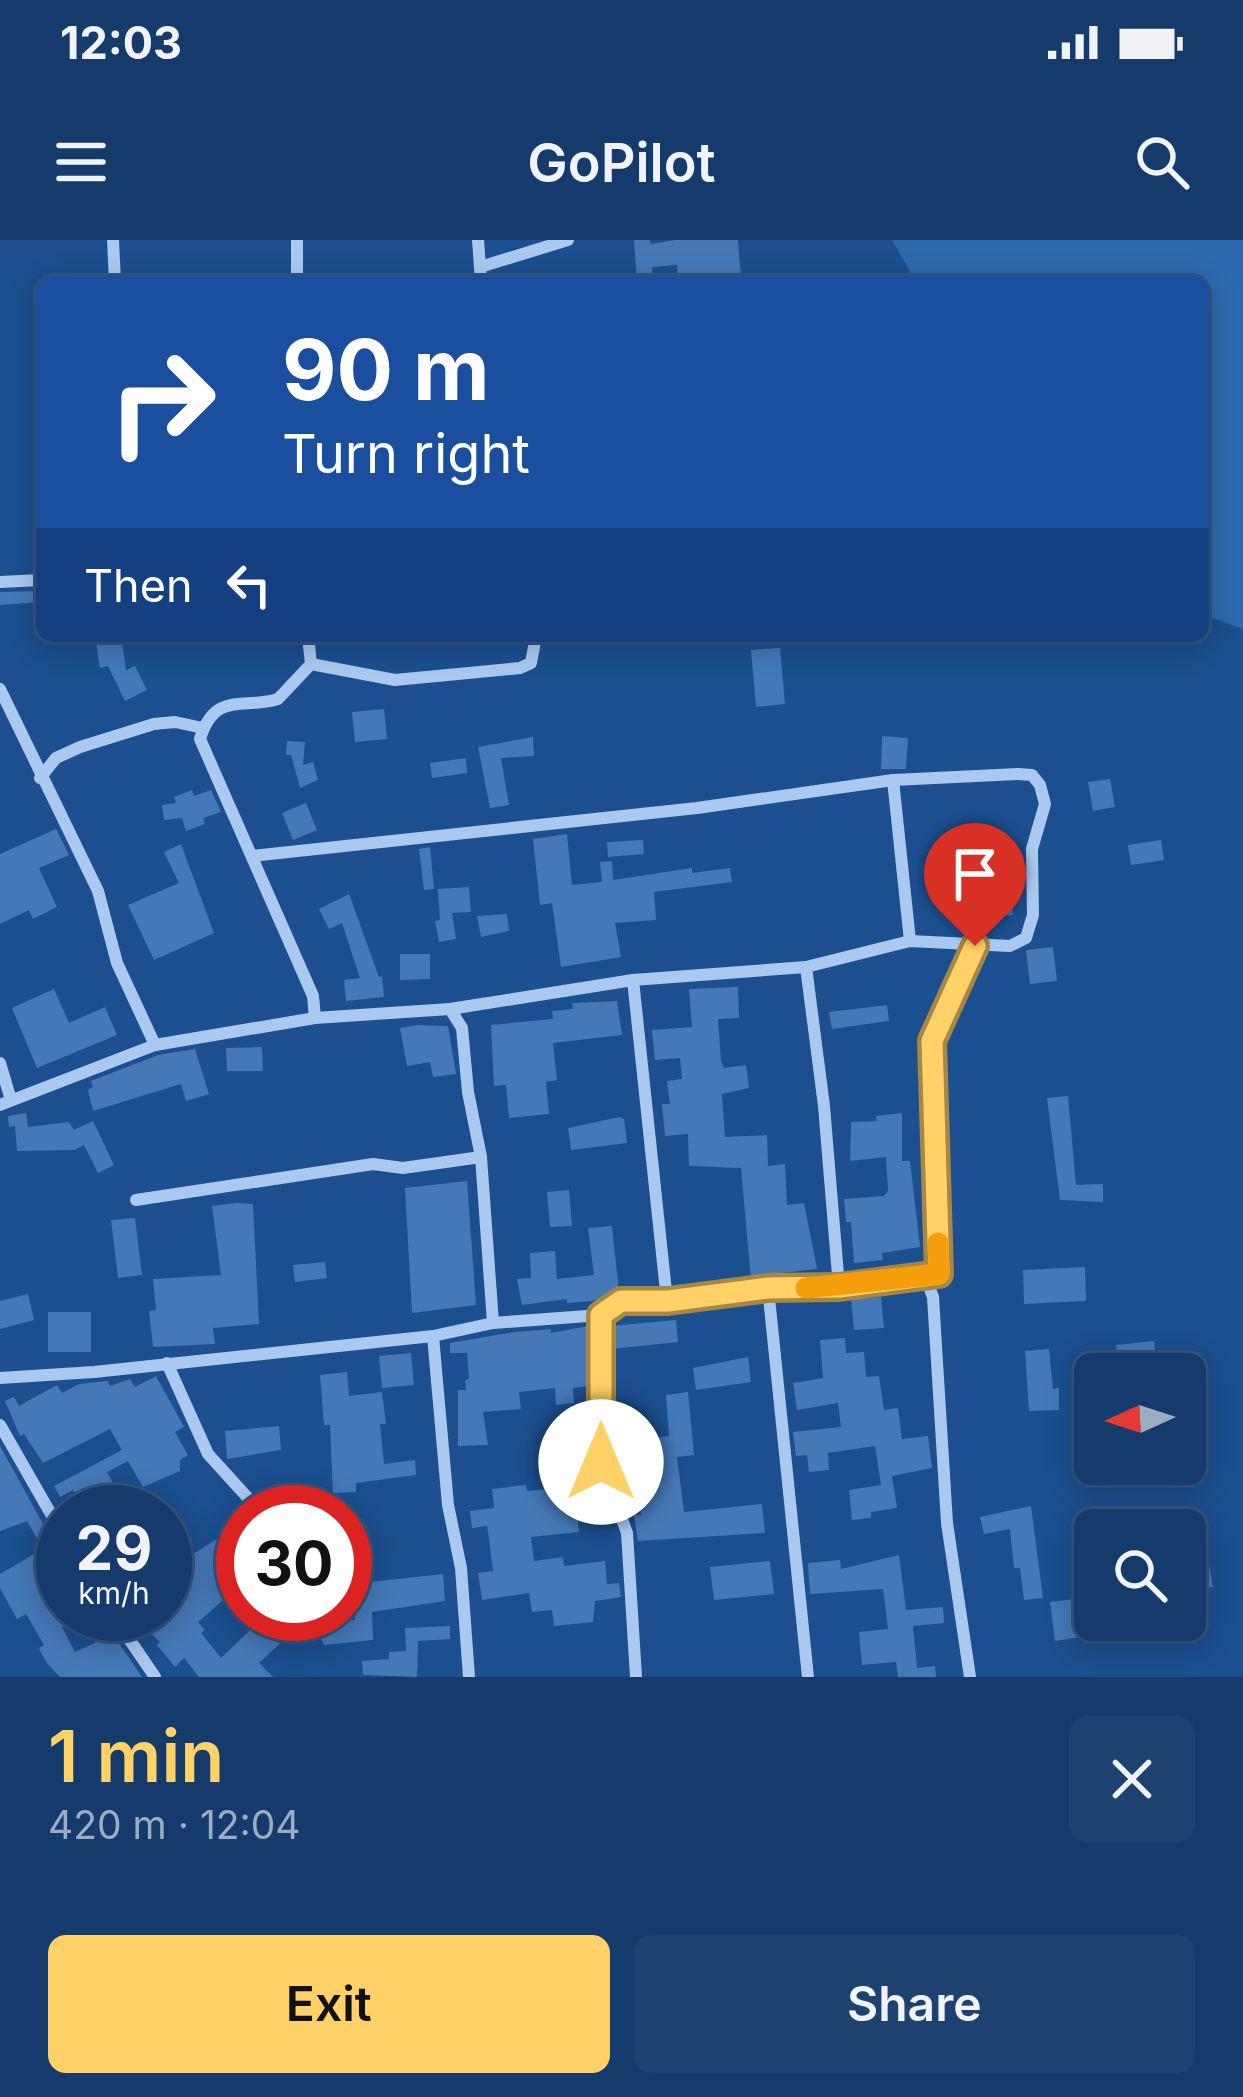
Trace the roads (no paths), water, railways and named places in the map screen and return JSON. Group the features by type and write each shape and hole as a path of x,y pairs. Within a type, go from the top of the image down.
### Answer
{"street":[{"path":"112,240 115,276"},
{"path":"297,240 297,276"},
{"path":"478,240 480,274 568,240"},
{"path":"0,582 36,580"},
{"path":"308,642 310,664 278,699 226,704 203,728 200,739 313,996 315,1018"},
{"path":"310,664 394,680 520,668 531,663 535,642"},
{"path":"0,689 98,891 117,963 155,1046"},
{"path":"40,778 56,758 154,724 175,722 203,728"},
{"path":"0,1064 5,1102 155,1046 315,1018 450,1009 633,980 806,967 910,941 1010,946 1026,938 1033,915 1032,849 1045,804 1032,775 893,780 697,808 252,856"},
{"path":"893,780 910,941"},
{"path":"0,1378 433,1336 494,1323 601,1315 621,1301 839,1287 939,1274 932,1041 975,946"},
{"path":"806,967 824,1106 839,1287"},
{"path":"633,980 668,1301"},
{"path":"450,1009 462,1028 481,1157 494,1323"},
{"path":"136,1200 373,1164 403,1168 481,1157"},
{"path":"926,1276 933,1297 947,1523 970,1677"},
{"path":"768,1288 808,1677"},
{"path":"601,1315 601,1462 627,1533 636,1677"},
{"path":"433,1336 469,1677"},
{"path":"167,1364 208,1454 236,1485"},
{"path":"0,1425 36,1488"},
{"path":"130,1641 155,1677"}]}
